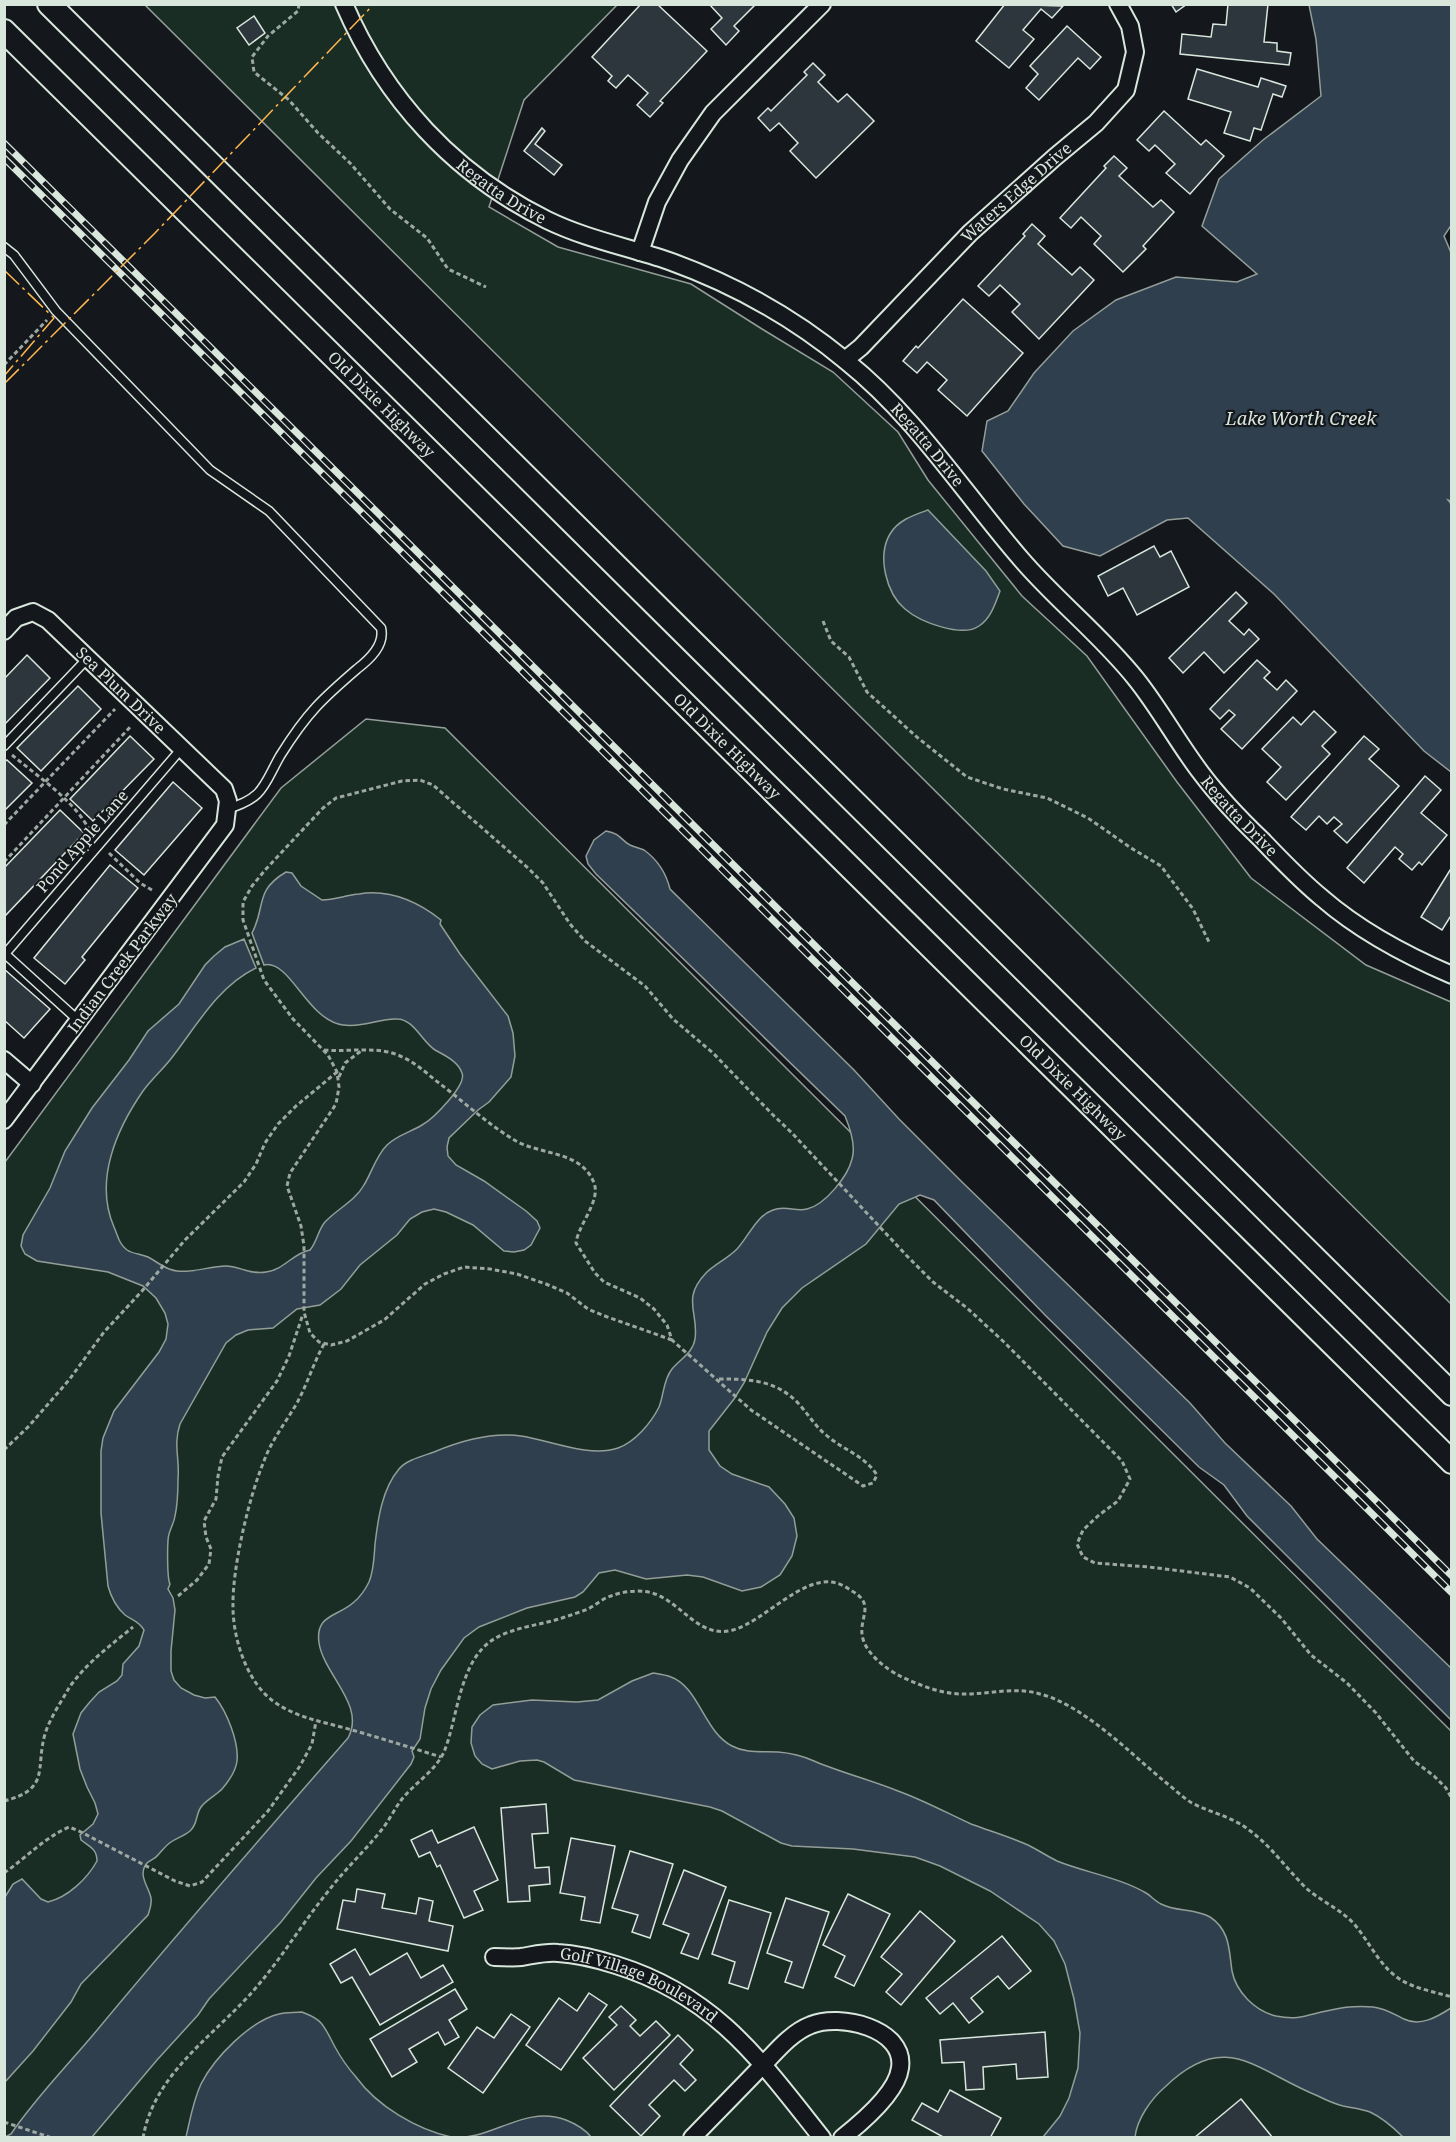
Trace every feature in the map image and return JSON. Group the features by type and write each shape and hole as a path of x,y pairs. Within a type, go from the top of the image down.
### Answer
{"main road":[{"path":"49,4 1452,1394"},
{"name":"Old Dixie Highway","path":"4,31 1452,1462"}],"street":[{"name":"Regatta Drive","path":"344,4 368,54 385,81 421,126 470,172 508,199 549,221 715,279 764,304 811,334 845,360 899,409 1038,579 1134,676 1161,711 1199,771 1227,806 1298,876 1347,918 1388,944 1452,975"},
{"path":"640,252 657,202 680,160 713,113 822,4"},
{"name":"Waters Edge Drive","path":"845,360 861,347 970,233 1096,123 1126,90 1135,52 1130,27 1118,4"},
{"name":"Sea Plum Drive","path":"4,631 16,618 33,612 48,620 224,789 228,805"},
{"name":"Indian Creek Parkway","path":"4,1120 225,825 228,805"},
{"path":"4,1060 32,1084"},
{"name":"Golf Village Boulevard","path":"494,1957 519,1958 538,1953 557,1953 597,1959 635,1971 695,2001 731,2031 764,2064 822,2138"},
{"path":"692,2138 764,2064 802,2029 826,2020 862,2025 883,2035 893,2043 899,2055 900,2068 896,2081 864,2121 842,2138"}],"lane":[{"path":"4,247 14,255 56,311 210,470 269,511 381,628 383,634 380,645 369,660 316,707 281,755 262,788 247,803 228,805"},
{"path":"6,748 88,658"},
{"name":"Pond Apple Lane","path":"5,954 182,748"},
{"path":"5,954 79,1021"}],"path":[{"path":"299,4 298,11 268,36 252,57 254,72 289,100 318,133 350,163 390,209 427,238 448,269 486,287"},
{"path":"4,365 56,311"},
{"path":"823,621 831,641 849,657 867,692 918,738 967,777 1004,789 1047,798 1088,818 1161,866 1193,909 1210,944"},
{"path":"4,825 116,707"},
{"path":"4,862 133,724"},
{"path":"6,748 64,798 96,837"},
{"path":"716,1379 750,1379 768,1383 783,1390 797,1402 824,1434 870,1464 877,1475 873,1484 863,1486 773,1427 739,1400 672,1340 595,1312 567,1293 517,1274 490,1269 464,1268 444,1274 425,1284 384,1320 347,1341 331,1345 324,1344 310,1332 304,1312 304,1246 301,1226 287,1186 290,1173 336,1104 339,1087 337,1072 328,1055 292,1019 264,980 243,920 243,902 252,886 323,808 336,798 402,781 420,780 433,785 528,868 543,883 570,924 585,941 645,986 673,1019 713,1053 933,1282 967,1308 1004,1342 1122,1461 1130,1479 1118,1501 1083,1530 1077,1544 1083,1557 1095,1563 1230,1577 1250,1588 1281,1618 1311,1654 1347,1683 1377,1713 1414,1761 1446,1788 1452,1799"},
{"path":"107,851 140,883 153,890"},
{"path":"322,1049 392,1053 414,1063 518,1142 567,1157 585,1169 595,1184 594,1197 577,1232 576,1244 595,1273 604,1282 640,1298 654,1308 667,1325 672,1340"},
{"path":"338,1079 345,1063 361,1050"},
{"path":"4,1450 29,1426 86,1359 104,1332 142,1292 185,1240 244,1182 278,1124 337,1072"},
{"path":"178,1596 197,1580 208,1564 211,1549 206,1537 204,1521 216,1499 222,1457 277,1381 289,1356 304,1312"},
{"path":"324,1344 297,1403 264,1460 255,1488 240,1549 233,1607 236,1632 253,1678 271,1699 308,1720 344,1728 441,1757"},
{"path":"143,2138 145,2122 153,2102 171,2076 254,1990 297,1936 331,1887 371,1845 400,1801 441,1757 456,1706 475,1660 484,1647 495,1639 589,1608 609,1596 633,1591 652,1592 674,1603 701,1626 718,1632 735,1630 753,1621 814,1583 833,1581 861,1596 866,1608 862,1625 863,1640 882,1665 897,1675 939,1692 960,1694 1024,1690 1045,1695 1066,1704 1193,1803 1244,1826 1262,1841 1308,1890 1352,1922 1390,1972 1405,1983 1452,1997"},
{"path":"4,1801 19,1797 32,1789 39,1777 45,1734 55,1711 71,1685 89,1664 133,1628"},
{"path":"4,1873 54,1834 69,1827 175,1881 189,1886 202,1882 268,1811 300,1767 312,1744 316,1721"},
{"path":"4,2122 52,2138"}],"green space":[{"path":"145,5 617,5 524,100 489,207 558,247 691,284 833,372 898,432 928,480 1022,596 1087,656 1177,782 1251,878 1366,965 1451,1002 1451,1304"},
{"path":"366,719 445,728 1451,1731 1451,2137 5,2137 5,1162 281,788"}],"water":[{"name":"Lake Worth Creek","path":"1309,5 1451,5 1452,224 1444,236 1452,255 1451,501 1448,500 1452,505 1451,772 1424,751 1274,594 1188,518 1167,520 1100,556 1063,546 1024,504 982,451 987,421 1008,411 1034,373 1073,331 1116,300 1176,277 1237,282 1257,274 1202,226 1219,179 1263,140 1321,96 1316,39"},
{"path":"928,510 986,571 1000,591 987,619 972,629 941,627 921,619 898,602 888,584 884,553 890,534 902,522"},
{"path":"606,831 618,835 626,843 644,850 653,858 664,872 670,889 854,1070 962,1182 1190,1403 1225,1443 1291,1506 1317,1539 1451,1668 1451,1720 1247,1516 1224,1485 1199,1467 1045,1315 934,1200 920,1195 899,1204 866,1244 802,1288 782,1308 767,1332 744,1383 709,1431 709,1450 720,1466 732,1474 769,1487 794,1518 797,1536 792,1556 780,1575 761,1587 742,1591 703,1577 687,1575 646,1579 615,1570 599,1573 583,1592 575,1597 527,1608 479,1627 464,1638 441,1670 431,1689 420,1739 412,1751 414,1757 411,1764 351,1841 316,1878 281,1922 209,1999 198,2015 92,2137 5,2137 11,2134 42,2093 348,1738 352,1726 352,1714 342,1690 322,1655 319,1634 324,1621 354,1602 369,1582 373,1568 379,1515 388,1486 399,1469 406,1463 454,1444 488,1436 521,1436 595,1451 618,1448 630,1441 652,1419 659,1407 669,1373 694,1344 696,1330 694,1291 706,1273 737,1249 767,1213 777,1209 803,1210 814,1206 835,1189 850,1166 853,1143 845,1116 588,864 586,856 594,840"},
{"path":"286,872 292,873 301,886 322,900 381,893 403,898 441,920 440,924 460,954 508,1016 513,1033 515,1056 511,1077 489,1102 449,1138 448,1156 456,1165 484,1181 526,1211 537,1221 540,1228 531,1245 524,1250 504,1251 473,1225 446,1212 434,1209 422,1212 410,1219 397,1235 360,1265 341,1289 320,1305 297,1309 273,1328 248,1330 236,1335 226,1343 180,1424 178,1432 178,1493 175,1518 168,1538 170,1584 168,1589 173,1598 175,1610 171,1651 171,1671 174,1680 181,1688 194,1695 205,1698 215,1697 228,1719 234,1736 236,1764 222,1789 201,1807 193,1828 169,1844 144,1867 144,1881 151,1900 148,1915 81,1984 71,2002 33,2051 5,2082 5,1897 13,1884 22,1879 41,1899 48,1902 55,1900 76,1886 97,1861 94,1851 81,1840 80,1835 93,1824 98,1814 80,1769 73,1734 81,1713 89,1703 99,1692 117,1681 122,1675 123,1664 139,1646 144,1630 119,1609 108,1586 101,1513 101,1451 103,1438 114,1411 159,1352 166,1339 168,1324 165,1313 156,1298 143,1286 108,1272 37,1261 25,1254 21,1246 23,1235 50,1188 65,1151 92,1108 148,1031 179,1004 205,965 214,956 225,947 244,939 256,968 230,986 208,1009 170,1060 143,1091 124,1122 117,1139 107,1174 106,1192 108,1210 114,1227 120,1242 127,1250 177,1271 226,1266 260,1273 278,1268 298,1254 310,1250 325,1222 360,1191 387,1145 434,1116 454,1093 462,1078 457,1065 430,1046 413,1027 403,1020 391,1019 351,1026 330,1021 319,1013 282,971 273,966 264,965 252,933 265,893 276,879"},
{"path":"653,1673 669,1676 681,1682 715,1731 722,1739 738,1749 797,1755 877,1783 926,1802 971,1824 1028,1845 1057,1861 1125,1883 1146,1893 1159,1903 1210,1917 1217,1922 1225,1934 1234,1979 1242,1993 1254,2005 1268,2013 1276,2016 1298,2017 1341,2008 1373,2007 1416,2022 1434,2018 1451,2008 1451,2137 1403,2137 1384,2120 1370,2112 1334,2103 1258,2067 1241,2060 1224,2057 1206,2060 1187,2069 1165,2087 1146,2110 1135,2137 1043,2137 1060,2116 1069,2098 1078,2068 1080,2033 1074,1999 1065,1964 1054,1941 1039,1924 990,1891 940,1866 915,1857 853,1849 792,1846 781,1843 722,1811 710,1807 574,1780 537,1760 520,1761 492,1769 482,1764 475,1756 471,1743 472,1727 480,1715 493,1705 532,1700 577,1702 598,1700 632,1681"},
{"path":"302,2012 321,2023 347,2066 365,2088 386,2107 424,2128 451,2137 186,2137 201,2084 224,2052 256,2024 282,2013"},
{"path":"550,2116 573,2123 591,2137 466,2137 521,2120"}],"building":[{"path":"641,4 657,4 707,51 660,101 663,103 650,117 637,105 648,93 628,75 616,88 608,81 612,76 592,57"},
{"path":"709,4 756,4 734,26 739,31 726,45 711,29 722,18"},
{"path":"1005,4 1063,6 1052,18 1041,9 1023,30 1034,39 1009,68 976,41"},
{"path":"1171,4 1187,4 1176,12"},
{"path":"1228,4 1268,4 1264,42 1277,43 1277,51 1291,53 1289,65 1180,54 1182,34 1211,37 1213,24 1226,25"},
{"path":"254,16 265,33 249,45 237,28"},
{"path":"1067,26 1101,57 1090,69 1078,58 1039,100 1026,88 1038,74 1030,66"},
{"path":"813,63 825,75 818,82 838,102 847,94 874,121 816,178 790,151 798,143 779,123 770,131 758,118 768,108 771,111 807,75 804,72"},
{"path":"1197,69 1258,87 1261,78 1286,86 1282,97 1273,94 1261,130 1254,128 1250,141 1224,133 1231,112 1188,99"},
{"path":"1164,111 1201,145 1206,140 1224,156 1190,194 1166,173 1175,164 1155,145 1149,151 1137,140"},
{"path":"542,128 545,131 535,144 562,165 554,175 524,151"},
{"path":"1114,156 1127,168 1119,176 1153,207 1161,200 1174,212 1143,246 1146,249 1123,272 1094,244 1101,236 1081,217 1071,228 1060,218 1106,168 1104,166"},
{"path":"1032,224 1045,236 1038,244 1072,275 1080,267 1094,280 1039,339 1012,312 1020,304 1000,285 989,296 978,286 1025,236 1023,234"},
{"path":"963,299 1023,353 967,416 938,390 947,380 927,362 917,373 903,361"},
{"path":"1154,546 1160,557 1171,551 1189,587 1137,615 1123,588 1108,596 1098,576"},
{"path":"1236,592 1247,603 1229,621 1244,635 1249,629 1259,639 1224,673 1204,652 1183,673 1169,658"},
{"path":"27,655 50,678 4,725 4,679"},
{"path":"1257,660 1270,672 1264,678 1277,690 1286,680 1297,691 1242,749 1221,729 1235,715 1229,710 1220,719 1210,709"},
{"path":"78,686 101,709 41,771 17,748"},
{"path":"1314,711 1336,732 1322,746 1330,754 1286,800 1267,782 1281,767 1262,749 1293,717 1301,725"},
{"path":"130,736 154,759 93,821 70,799"},
{"path":"1364,736 1379,749 1369,759 1399,786 1347,843 1334,831 1342,824 1334,817 1327,824 1319,816 1306,830 1291,817"},
{"path":"7,760 32,783 4,811 4,762"},
{"path":"1425,776 1441,790 1421,813 1447,835 1422,865 1419,862 1412,870 1399,859 1403,854 1395,847 1364,883 1347,868"},
{"path":"173,782 202,808 144,875 115,850"},
{"path":"60,810 84,833 4,917 4,868"},
{"path":"110,865 138,888 82,957 85,960 65,984 34,958"},
{"path":"1452,867 1452,914 1442,930 1421,917"},
{"path":"4,969 50,1009 24,1038 4,1020"},
{"path":"546,1804 548,1833 532,1834 535,1868 549,1867 550,1884 529,1886 530,1901 508,1902 501,1808"},
{"path":"474,1827 498,1880 474,1891 483,1910 464,1918 440,1865 437,1867 430,1852 419,1857 411,1840 432,1830 438,1843"},
{"path":"571,1838 615,1846 600,1923 581,1920 585,1897 560,1893"},
{"path":"630,1851 673,1864 650,1938 632,1932 638,1915 612,1908"},
{"path":"684,1870 726,1887 698,1959 681,1953 689,1934 663,1924"},
{"path":"357,1889 385,1894 382,1908 416,1914 419,1898 433,1901 429,1921 453,1926 448,1951 337,1929 343,1900 355,1902"},
{"path":"848,1894 890,1914 854,1986 835,1977 845,1956 823,1945"},
{"path":"786,1898 829,1912 803,1988 785,1982 792,1962 767,1953"},
{"path":"729,1900 771,1913 748,1989 729,1983 735,1962 712,1954"},
{"path":"920,1911 955,1941 901,2005 886,1992 902,1974 881,1957"},
{"path":"1002,1936 1031,1971 1009,1989 998,1976 971,1998 983,2012 969,2023 953,2003 940,2014 926,1998"},
{"path":"355,1949 370,1975 407,1953 421,1978 443,1965 453,1982 380,2025 352,1977 341,1983 330,1964"},
{"path":"455,1989 467,2009 449,2020 459,2037 445,2045 438,2032 409,2049 417,2062 392,2077 370,2039"},
{"path":"589,1993 607,2005 561,2070 526,2045 559,1998 577,2011"},
{"path":"621,2006 636,2020 630,2026 640,2036 656,2021 670,2035 614,2090 583,2058 617,2025 609,2017"},
{"path":"511,2014 530,2027 483,2093 448,2068 477,2027 494,2038"},
{"path":"1045,2032 1048,2077 1017,2079 1016,2064 983,2067 984,2089 966,2090 964,2062 942,2063 940,2040"},
{"path":"678,2035 693,2050 680,2064 696,2080 685,2091 674,2080 649,2105 660,2116 641,2136 610,2106"},
{"path":"950,2090 1001,2118 990,2138 945,2138 912,2120 922,2103 938,2112"},
{"path":"1241,2099 1273,2138 1194,2138"}],"railway":[{"path":"4,143 1452,1576"},
{"path":"4,158 1452,1593"}],"power":[{"path":"4,384 155,233 374,4"},
{"path":"4,270 54,318 4,376"}]}
